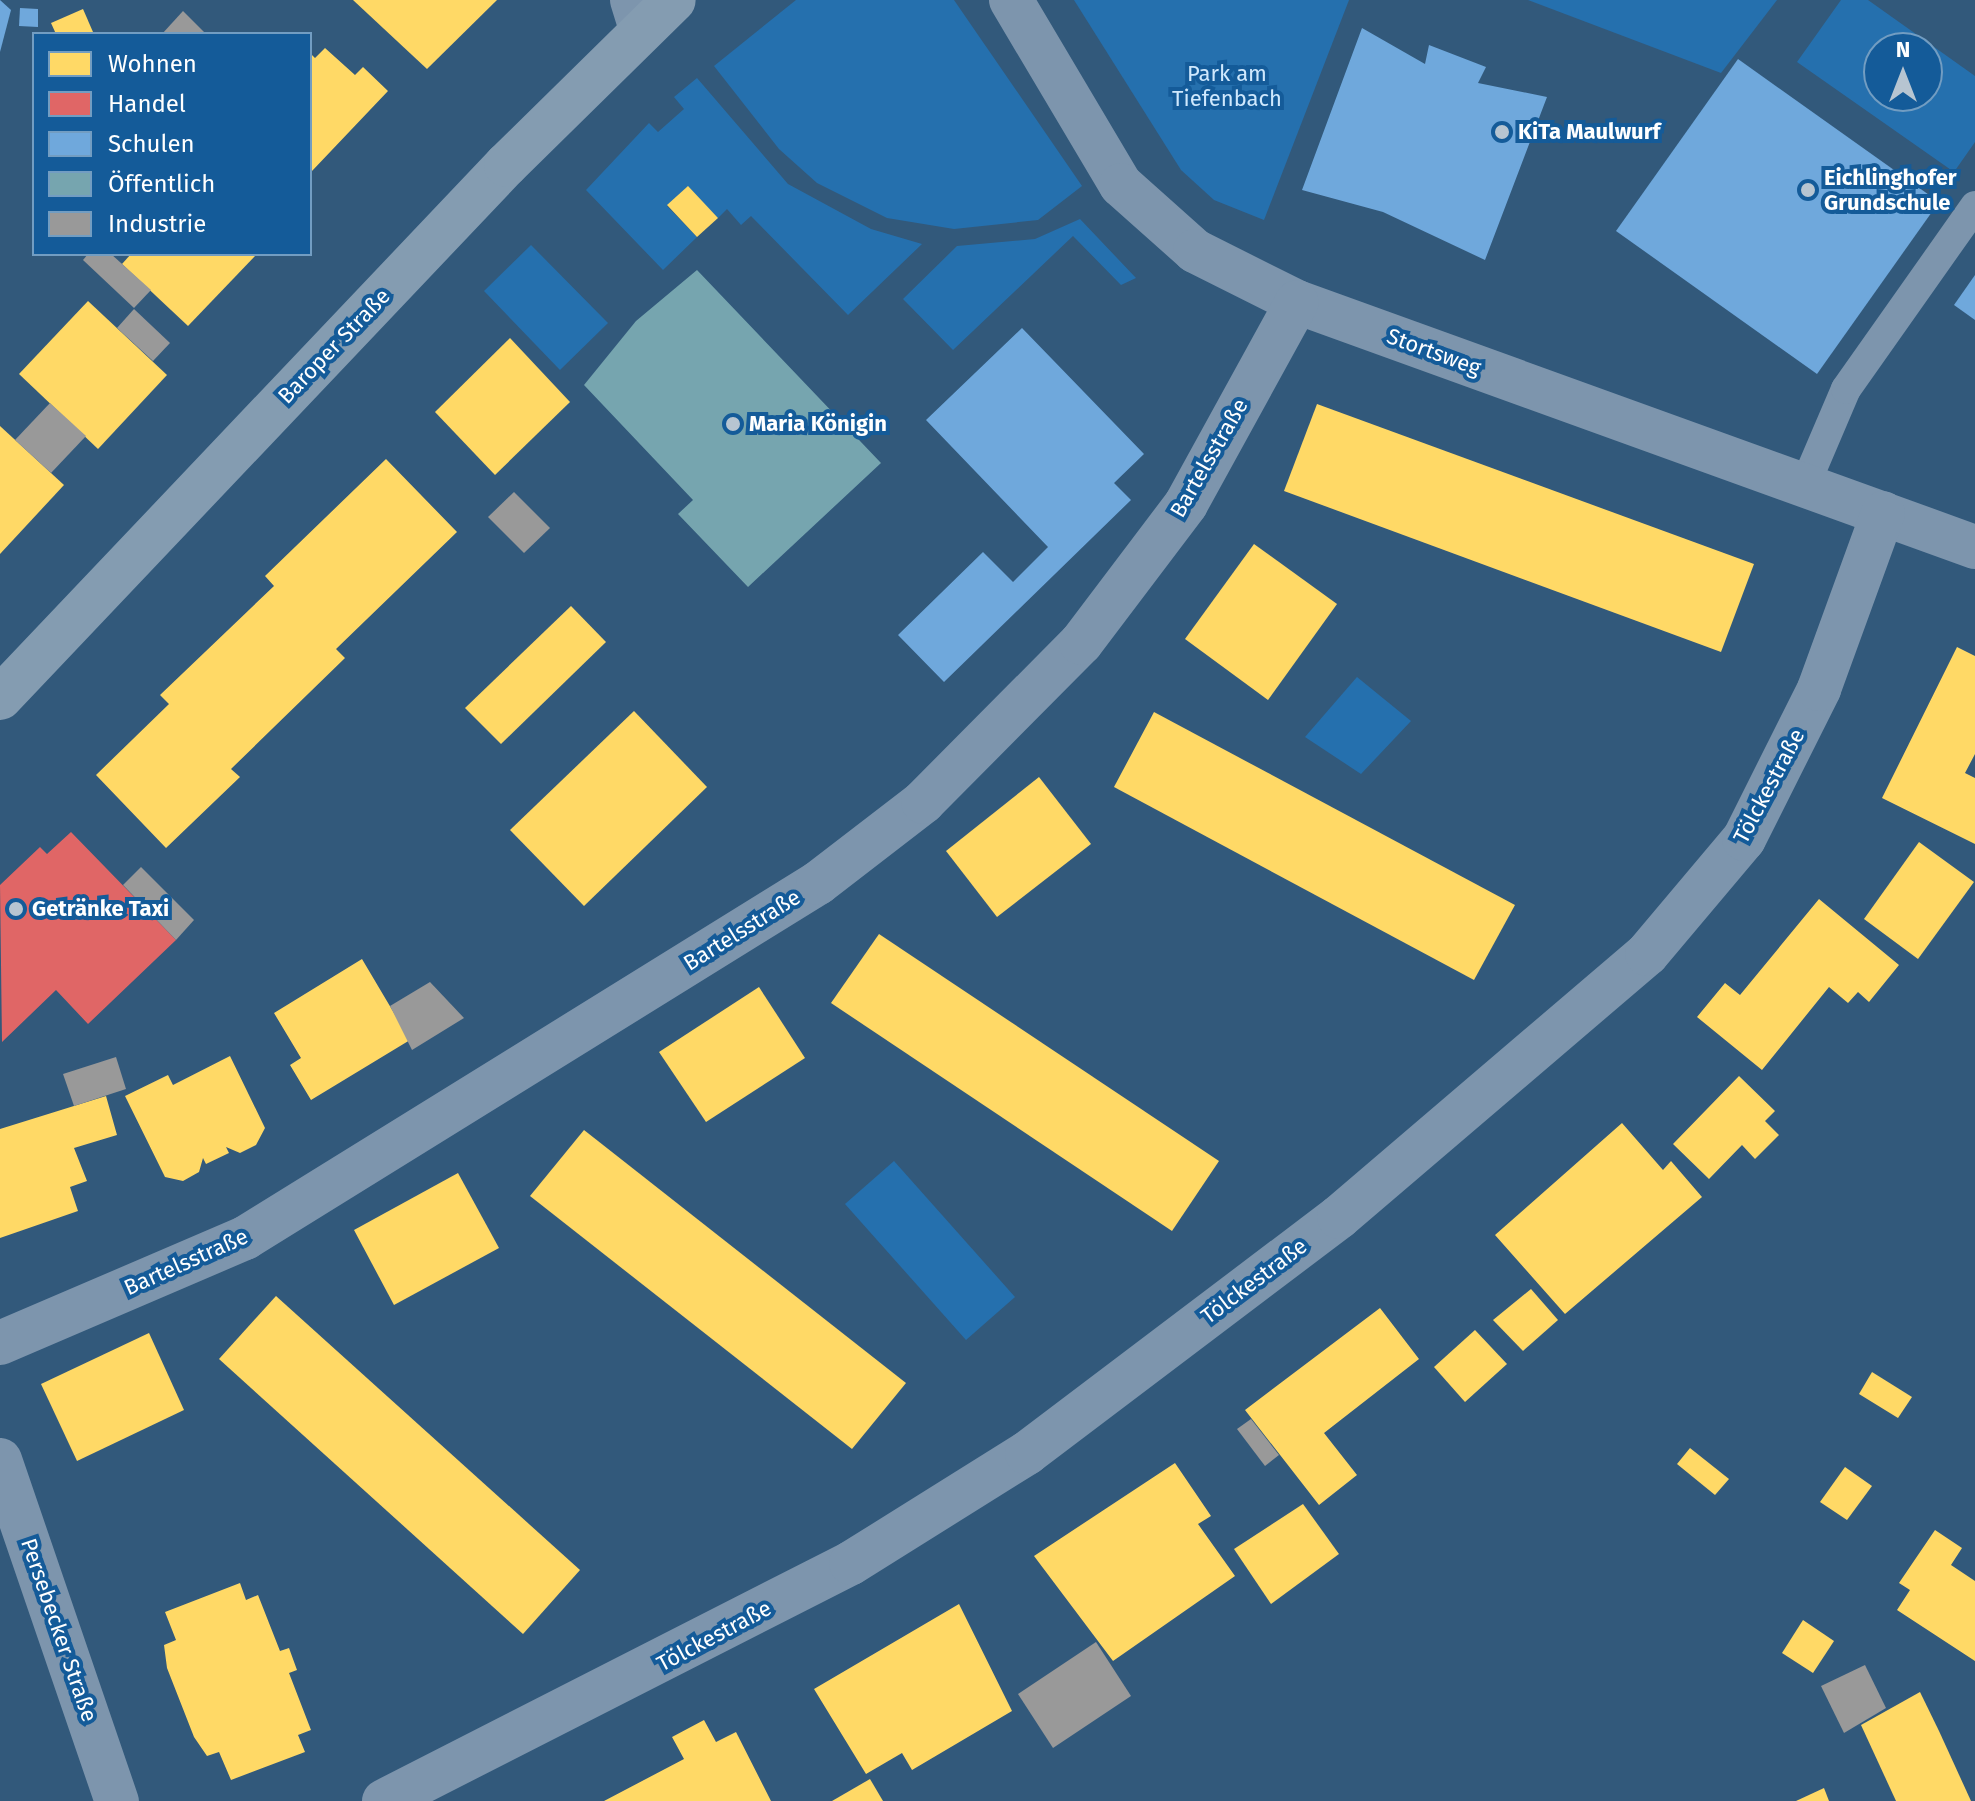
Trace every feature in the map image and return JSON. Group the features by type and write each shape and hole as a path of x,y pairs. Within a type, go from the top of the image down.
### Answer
{"main road":[{"name":"Baroper Straße","path":"0,698 636,14 674,0"}],"street":[{"name":"Stortsweg","path":"1011,0 1121,185 1195,251 1297,302 1975,547"},
{"name":"Bartelsstraße","path":"0,1343 245,1238 818,883 923,802 1081,643 1186,504 1297,302"},
{"name":"Tölckestraße","path":"384,1801 851,1563 1027,1453 1339,1217 1647,954 1744,839 1819,689 1883,513"},
{"name":"Persebecker Straße","path":"0,1460 117,1801"}],"lane":[{"path":"1805,485 1846,389 1975,206"}],"green space":[{"path":"796,0 954,0 1082,186 1038,220 954,229 887,218 817,183 779,149 714,66"},
{"name":"Park am Tiefenbach","path":"1074,0 1349,0 1264,220 1214,200 1181,170"},
{"path":"1528,0 1777,0 1721,73"},
{"path":"1841,0 1868,0 1913,32 1863,32 1863,108 1797,62"},
{"path":"1943,53 1975,76 1975,142 1954,172 1868,112 1943,112"},
{"path":"697,78 788,184 871,229 922,244 848,315 751,216 741,225 727,209 718,218 687,187 667,206 697,237 663,270 586,190 649,123 658,132 684,109 674,97"},
{"path":"1080,219 1136,278 1121,285 1073,236 953,350 903,299 957,246 1035,239"},
{"path":"531,245 608,323 560,370 484,291"},
{"path":"1357,677 1411,721 1361,774 1305,737"},
{"path":"894,1161 1015,1297 966,1340 845,1204"}],"building: Wohnen":[{"path":"353,0 497,0 427,69"},
{"path":"83,9 93,32 55,32 51,23"},
{"path":"325,48 355,75 363,67 388,91 312,171 312,55 315,58"},
{"path":"688,186 718,218 697,237 667,205"},
{"path":"129,256 255,256 188,326 122,264"},
{"path":"88,301 167,375 98,449 19,374"},
{"path":"510,338 570,402 495,475 435,412"},
{"path":"1317,404 1754,564 1721,652 1284,491"},
{"path":"0,426 64,485 0,554"},
{"path":"386,459 457,532 336,649 345,658 231,769 240,777 166,848 96,775 169,704 160,695 274,586 265,576"},
{"path":"1254,544 1337,604 1268,700 1185,639"},
{"path":"571,606 606,642 501,744 465,708"},
{"path":"1957,647 1975,656 1975,754 1965,773 1975,778 1975,844 1882,798"},
{"path":"634,711 707,787 584,906 510,830"},
{"path":"1154,712 1515,905 1474,980 1114,787"},
{"path":"1039,777 1091,844 997,917 946,851"},
{"path":"1919,842 1974,882 1918,959 1864,919"},
{"path":"1819,899 1899,965 1869,1002 1858,992 1848,1003 1829,987 1762,1070 1697,1017 1725,983 1740,995"},
{"path":"879,934 1219,1161 1172,1231 831,1003"},
{"path":"362,959 410,1040 311,1100 290,1065 301,1058 274,1013"},
{"path":"759,987 805,1058 706,1122 659,1052"},
{"path":"230,1056 265,1128 256,1145 240,1153 226,1147 229,1153 206,1164 203,1158 199,1172 183,1181 165,1177 125,1096 168,1075 173,1085"},
{"path":"1739,1076 1775,1111 1765,1121 1779,1135 1755,1159 1742,1145 1709,1179 1673,1144"},
{"path":"106,1096 117,1135 74,1148 87,1181 70,1187 78,1211 0,1238 0,1129"},
{"path":"1622,1123 1663,1170 1671,1161 1702,1197 1565,1314 1495,1235"},
{"path":"584,1130 906,1383 852,1449 530,1196"},
{"path":"458,1173 499,1248 394,1305 354,1230"},
{"path":"1531,1289 1558,1320 1523,1351 1493,1320"},
{"path":"276,1296 580,1570 523,1634 219,1359"},
{"path":"1380,1308 1419,1359 1324,1433 1357,1475 1319,1505 1245,1410"},
{"path":"1475,1330 1507,1364 1465,1402 1434,1367"},
{"path":"149,1333 184,1410 77,1461 41,1384"},
{"path":"1872,1372 1912,1397 1898,1418 1859,1394"},
{"path":"1690,1448 1729,1479 1715,1495 1677,1464"},
{"path":"1175,1463 1211,1516 1198,1524 1235,1576 1113,1661 1034,1556"},
{"path":"1845,1467 1872,1486 1847,1520 1820,1502"},
{"path":"1303,1504 1339,1554 1271,1604 1234,1549"},
{"path":"1935,1530 1962,1548 1951,1565 1975,1581 1975,1661 1897,1610 1910,1590 1899,1583"},
{"path":"240,1583 246,1600 258,1595 280,1651 289,1648 297,1670 289,1673 311,1730 298,1735 305,1752 231,1780 219,1752 207,1756 194,1737 167,1668 164,1645 176,1640 165,1612"},
{"path":"959,1604 1012,1711 912,1770 902,1753 866,1774 814,1689"},
{"path":"1803,1620 1834,1641 1813,1673 1782,1653"},
{"path":"1920,1692 1971,1801 1896,1801 1861,1725"},
{"path":"704,1720 716,1742 736,1732 771,1801 604,1801 684,1759 672,1737"},
{"path":"870,1779 883,1801 832,1801"},
{"path":"1824,1788 1829,1801 1796,1801"}],"building: Handel":[{"path":"71,832 176,940 88,1024 56,990 2,1042 0,885 40,847 47,854"}],"building: Schulen":[{"path":"0,0 11,10 0,52"},
{"path":"20,8 38,9 38,27 19,26"},
{"path":"1362,28 1425,64 1429,45 1486,67 1478,83 1547,97 1485,260 1383,212 1302,190"},
{"path":"1738,59 1939,202 1817,374 1616,231"},
{"path":"1975,275 1975,320 1954,305"},
{"path":"1022,328 1144,454 1114,483 1131,500 944,682 898,635 983,552 1013,582 1048,547 926,420"}],"building: Öffentlich":[{"name":"Maria Königin","path":"697,270 881,463 748,587 678,514 693,500 584,385 636,321"}],"building: Industrie":[{"path":"183,11 204,32 164,32"},
{"path":"86,256 113,256 151,290 134,308 83,260"},
{"path":"134,309 170,343 153,361 117,328"},
{"path":"50,403 86,436 51,473 15,440"},
{"path":"514,492 550,528 524,553 488,517"},
{"path":"141,867 194,920 176,940 123,885"},
{"path":"430,982 464,1018 412,1050 390,1006"},
{"path":"116,1057 126,1089 74,1106 63,1074"},
{"path":"1251,1419 1279,1455 1265,1466 1237,1429"},
{"path":"1096,1642 1131,1696 1053,1748 1018,1694"},
{"path":"1865,1665 1886,1708 1844,1733 1821,1686"}],"place":[{"name":"KiTa Maulwurf","path":"1502,132"},
{"name":"Eichlinghofer Grundschule","path":"1808,190"},
{"name":"Maria Königin","path":"733,424"},
{"name":"Getränke Taxi","path":"16,909"}]}
